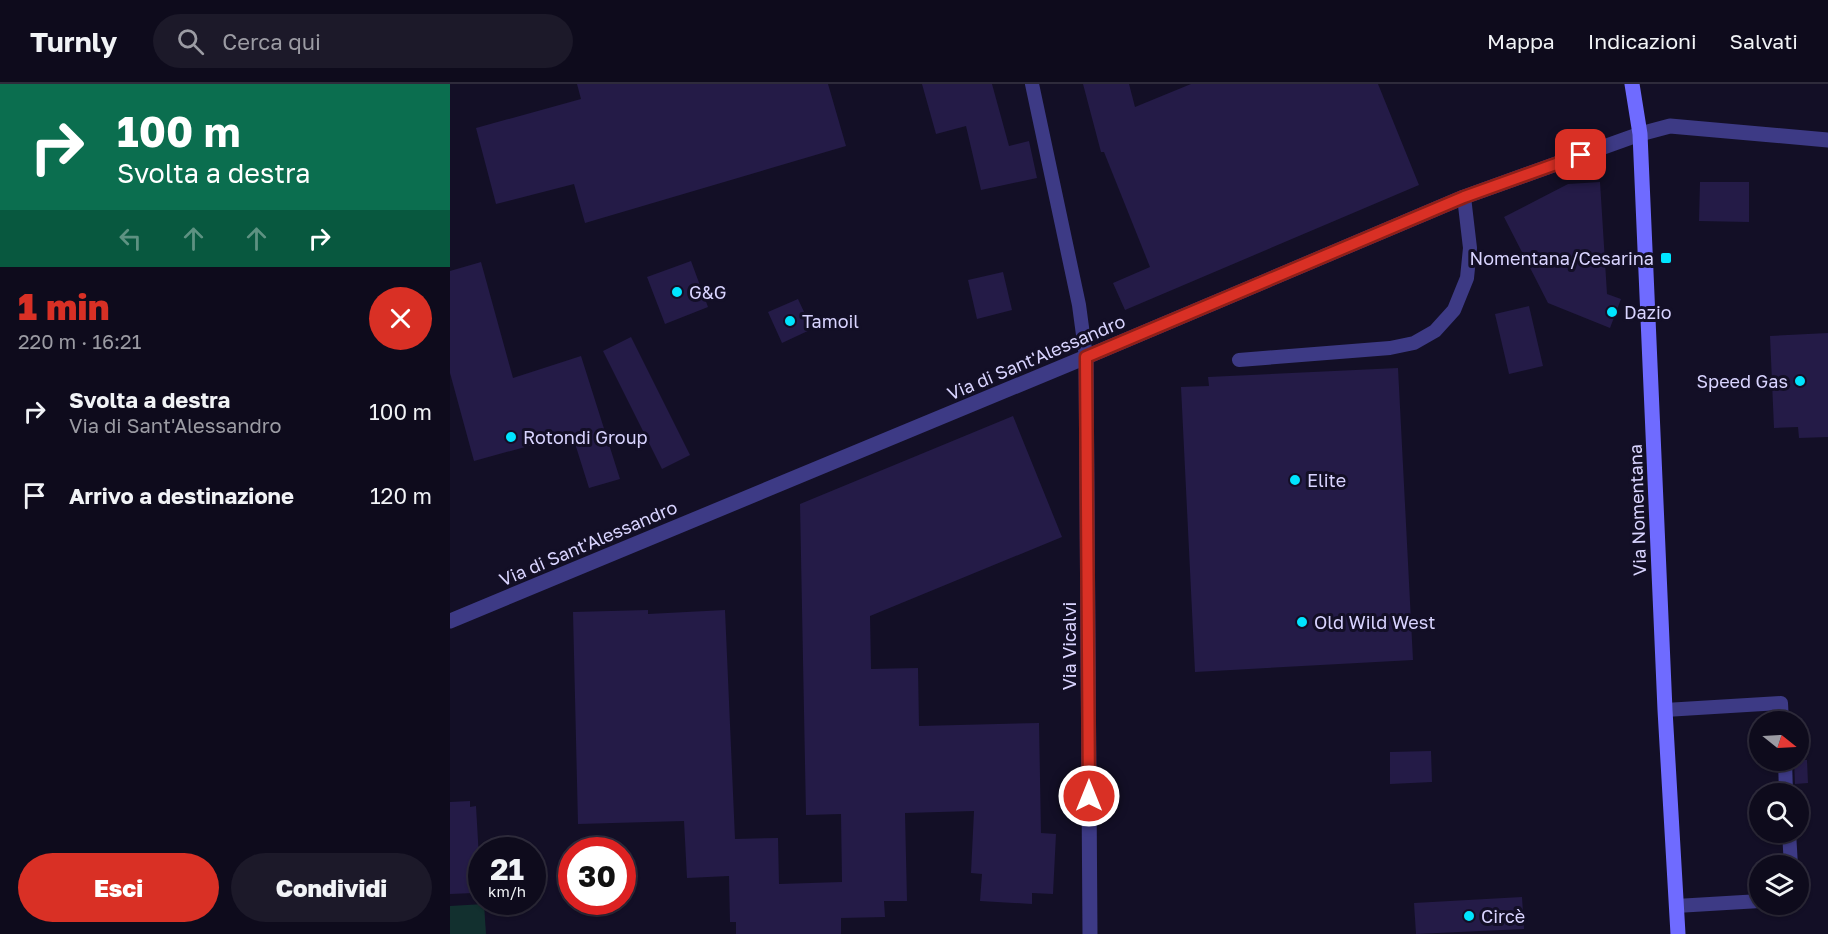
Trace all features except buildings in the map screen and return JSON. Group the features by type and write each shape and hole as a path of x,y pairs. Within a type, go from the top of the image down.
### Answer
{"main road":[{"name":"Via Nomentana","path":"1632,84 1640,134 1665,710 1678,934"}],"street":[{"name":"Via di Sant'Alessandro","path":"450,621 1464,197 1640,134 1670,126 1828,140"},
{"name":"Via Vicalvi","path":"1086,357 1090,934"}],"lane":[{"path":"1032,84 1079,305 1086,357"},
{"path":"1239,360 1390,348 1414,343 1435,331 1454,310 1467,278 1470,248 1464,197"},
{"path":"1665,710 1781,703 1781,711"},
{"path":"1676,906 1749,902"}],"green space":[{"path":"468,905 468,915 485,915 486,934 450,934 450,906"}],"place":[{"name":"Nomentana/Cesarina","path":"1666,258"},
{"name":"G&G","path":"677,292"},
{"name":"Dazio","path":"1612,312"},
{"name":"Tamoil","path":"790,321"},
{"name":"Speed Gas","path":"1800,381"},
{"name":"Rotondi Group","path":"511,437"},
{"name":"Elite","path":"1295,480"},
{"name":"Old Wild West","path":"1302,622"},
{"name":"Circè","path":"1469,916"}],"route":[{"path":"1089,796 1086,357 1464,197 1581,155"}]}
